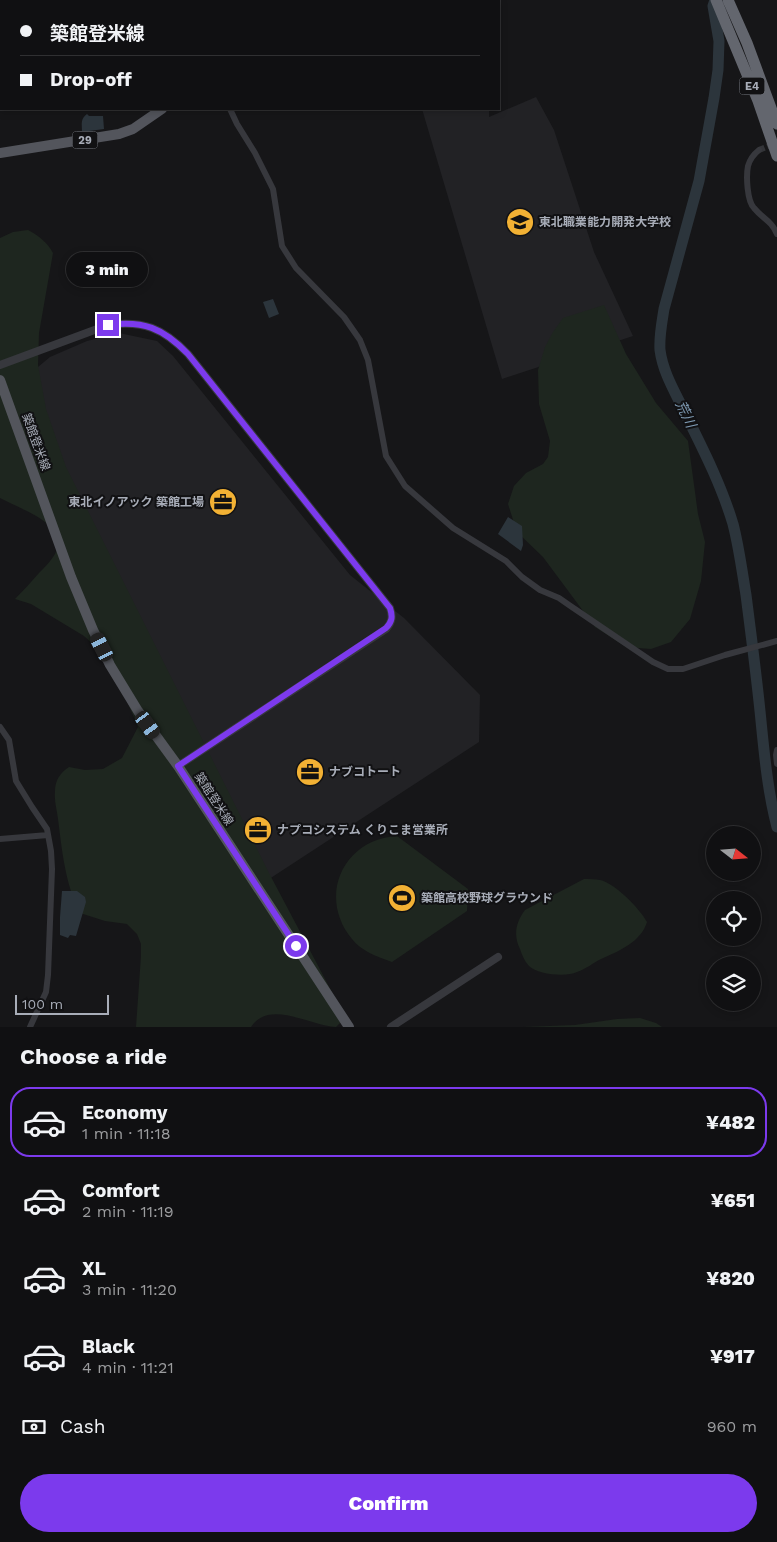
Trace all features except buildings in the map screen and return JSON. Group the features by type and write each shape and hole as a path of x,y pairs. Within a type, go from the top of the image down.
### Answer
{"highway":[{"name":"E4","path":"716,0 758,101 777,156"},
{"name":"E4","path":"729,2 761,79 777,124"}],"main road":[{"name":"29","path":"0,153 119,134 133,129 161,110"},
{"name":"築館登米線","path":"0,380 71,577 110,665 138,711 178,766 350,1027"}],"street":[{"path":"230,110 236,124 255,153 273,188 282,246 296,268 344,318 360,340 368,360 386,456 405,486 453,528 506,561 522,577 540,590 559,598 652,662 668,669 683,669 777,641"},
{"path":"759,150 753,155 748,165 749,201 753,207 769,220 777,234"},
{"path":"0,365 108,325 124,323 142,324 159,330 176,341 188,354 390,608 392,619 386,628 178,766"},
{"path":"0,727 9,740 16,781 47,829 51,851 52,868 46,992 30,1027"},
{"path":"777,750 777,764"},
{"path":"0,839 48,835"},
{"path":"391,1027 498,957"}],"shaded area":[{"name":"東北職業能力開発大学校","path":"536,97 554,130 594,252 633,336 502,379 422,110 489,110 489,117"},
{"path":"87,114 89,116 103,116 104,129 82,132 82,120"},
{"path":"28,230 42,240 53,253 39,333 38,365 46,409 66,467 269,873 334,996 342,1021 336,1027 279,1014 268,1015 259,1019 251,1027 136,1027 141,956 141,944 137,934 127,924 105,921 80,913 75,902 63,855 55,799 57,780 69,767 85,770 103,769 122,758 138,727 109,659 84,636 31,604 15,599 50,561 55,554 58,542 57,536 45,522 0,498 0,238 13,232"},
{"path":"273,299 279,314 269,318 263,302"},
{"path":"604,305 626,354 656,403 688,441 698,514 705,542 701,581 690,619 671,642 651,649 626,647 595,627 543,557 517,532 508,504 514,486 526,473 543,464 548,457 550,441 539,404 538,370 545,347 563,318"},
{"path":"119,333 157,341 173,356 350,575 404,618 480,695 479,742 263,883 14,387 50,357 87,341"},
{"path":"508,517 522,526 523,545 521,551 498,534"},
{"name":"築館高校野球グラウンド","path":"397,836 468,889 467,911 392,962 365,950 352,939 342,923 337,906 337,889 341,873 350,859 362,847 378,840"},
{"path":"584,879 606,882 620,891 644,917 647,922 644,929 628,945 572,974 553,974 533,969 525,960 518,944 516,929 522,915 525,910"},
{"path":"62,891 77,891 85,897 86,902 76,936 70,935 68,938 60,935"},
{"path":"640,1018 662,1027 523,1027 575,1025"}],"waterway":[{"name":"荒川","path":"715,0 713,6 719,41 718,70 714,98 699,181 664,309 660,334 660,350 667,376 712,469 724,496 733,524 746,595 766,769 777,827"}],"tunnel":[{"path":"759,150 776,143"}],"place":[{"name":"東北職業能力開発大学校","path":"520,222"},
{"name":"東北イノアック 築館工場","path":"223,502"},
{"name":"ナブコトート","path":"310,772"},
{"name":"ナプコシステム くりこま営業所","path":"258,830"},
{"name":"築館高校野球グラウンド","path":"402,898"}],"route":[{"path":"108,325 124,323 142,324 159,330 176,341 390,608 392,614 390,624 386,628 178,766 296,946"}]}
